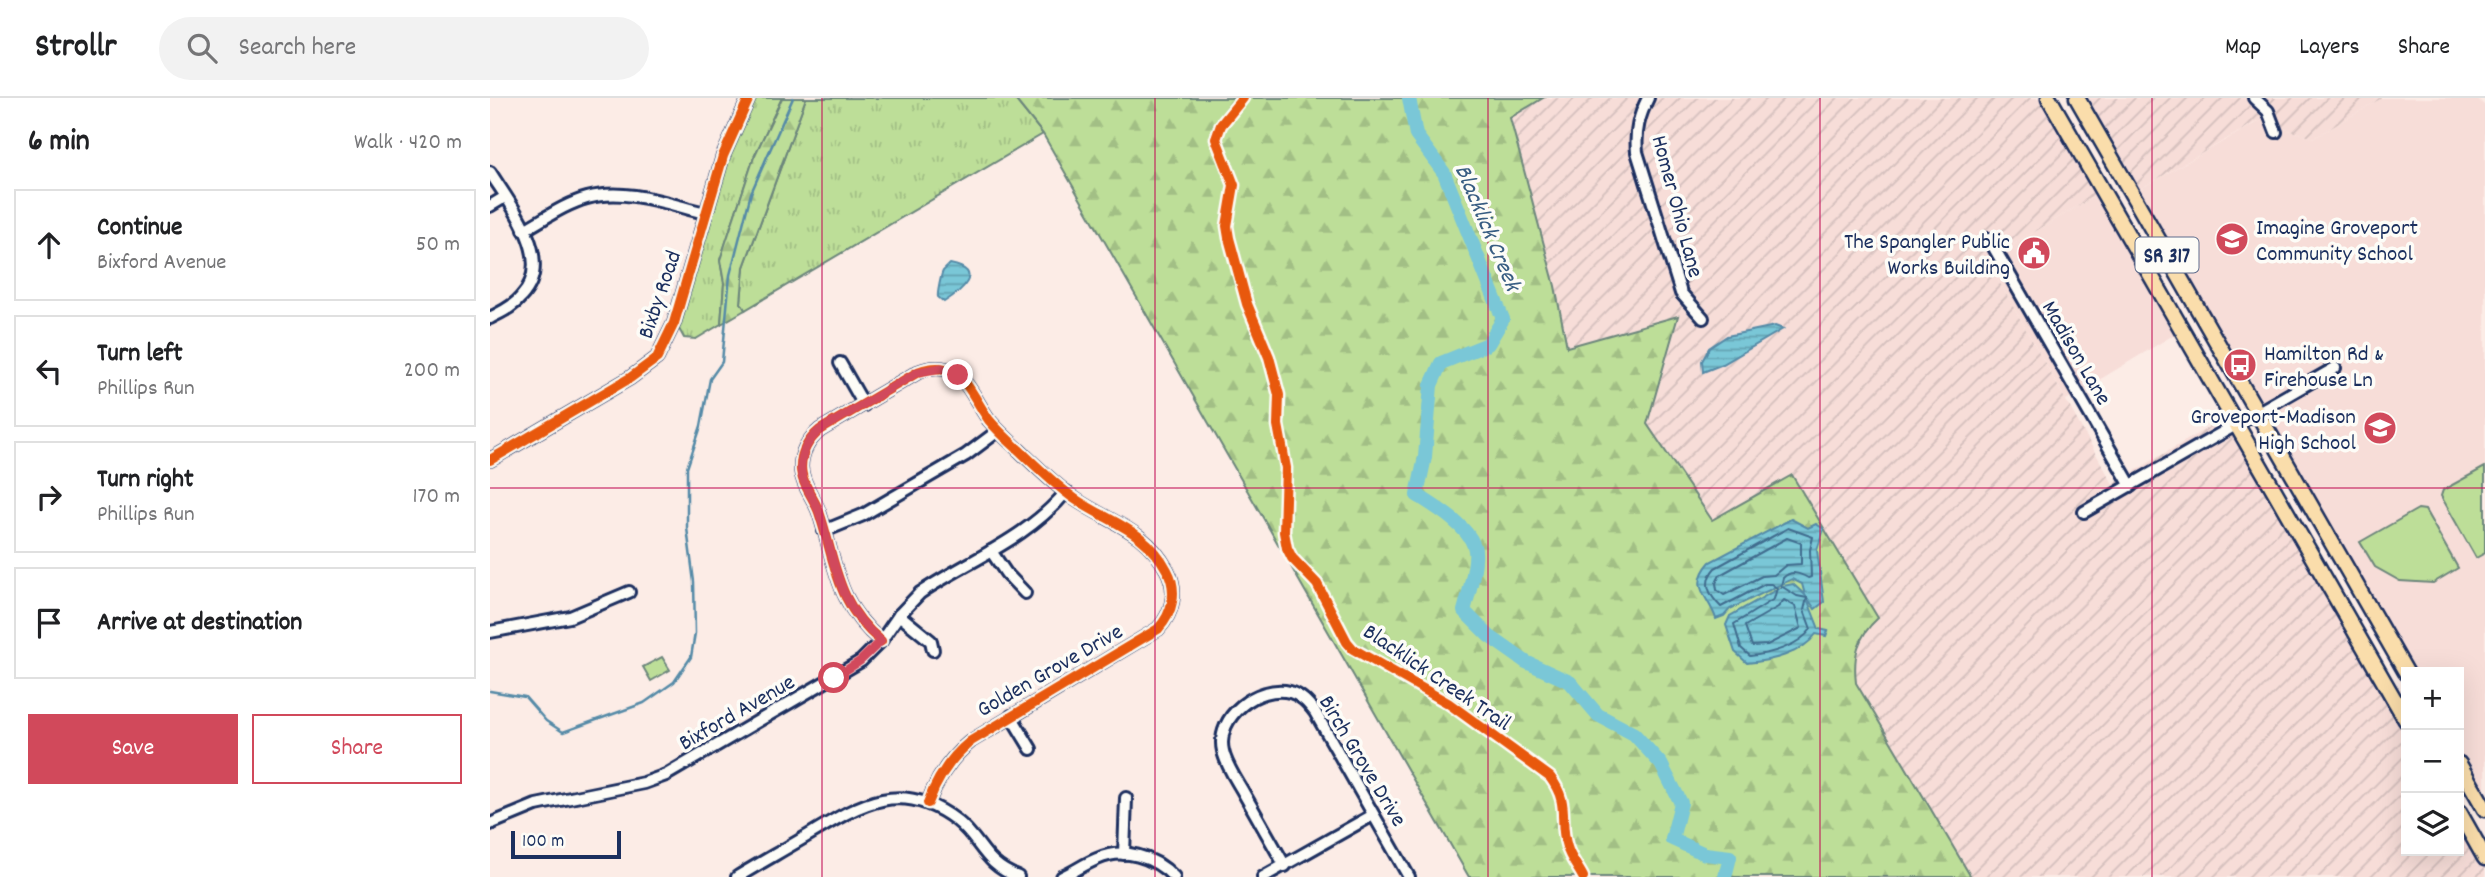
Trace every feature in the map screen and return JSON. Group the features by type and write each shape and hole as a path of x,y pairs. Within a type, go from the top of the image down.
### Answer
{"main road":[{"name":"SR 317","path":"2049,98 2401,711"},
{"name":"SR 317","path":"2077,98 2403,667"},
{"path":"2464,773 2485,809"},
{"path":"2464,822 2485,858"}],"street":[{"name":"Bixby Road","path":"490,460 631,378 657,358 674,323 723,156 748,98"},
{"name":"Homer Ohio Lane","path":"1648,98 1639,118 1637,152 1681,293 1703,318"},
{"path":"2254,98 2268,111 2276,132"},
{"path":"490,172 524,230 535,256 533,280 519,300 490,318"},
{"path":"524,230 578,201 601,194 637,197 705,213"},
{"path":"490,206 505,197"},
{"name":"Madison Lane","path":"1989,239 2131,486"},
{"path":"840,363 864,405"},
{"path":"881,641 863,624 845,596 801,472 803,453 816,433 926,370 941,368 965,381 998,431 1066,492"},
{"path":"2084,512 2335,368"},
{"path":"824,531 874,509 966,455 998,431"},
{"name":"Bixford Avenue","path":"490,824 511,813 559,798 655,780 839,675 860,661 881,641 899,615 920,593 1036,523 1066,492"},
{"name":"Golden Grove Drive","path":"928,803 932,790 951,758 979,734 1158,629 1167,617 1173,601 1172,585 1166,569 1138,534 1066,492"},
{"path":"991,551 1006,573 1025,593"},
{"path":"490,632 570,617 629,592"},
{"path":"899,615 931,641 933,650"},
{"name":"Birch Grove Drive","path":"1285,866 1223,752 1223,731 1234,712 1258,697 1279,691 1290,692 1304,700 1315,712 1409,877"},
{"path":"1011,716 1031,749"},
{"path":"737,877 863,804 889,798 928,803 962,825 993,864 1018,877"},
{"path":"1124,854 1126,799"},
{"path":"1263,877 1373,815"},
{"path":"1062,877 1099,858 1124,854 1151,860 1174,877"}],"shaded area":[{"path":"1543,98 2042,98 2097,195 1987,260 2113,484 2224,418 2401,718 2401,856 2464,856 2464,823 2485,859 2485,877 1971,877 1856,683 1853,663 1858,643 1866,629 1792,475 1712,520 1647,424 1678,317 1567,347 1555,286 1510,118"},
{"path":"2088,98 2382,98 2314,138 2258,121 2138,190"},
{"name":"Groveport-Madison High School","path":"2382,98 2477,98 2485,106 2485,796 2464,759 2464,667 2412,667 2138,190 2259,121 2314,138"},
{"path":"2097,195 2175,334 2066,400 1987,260"}],"green space":[{"path":"756,98 782,98 754,157 720,260 724,283 721,324 696,339 684,338 679,329 728,157"},
{"path":"782,98 806,98 744,267 741,303 745,310 721,324 724,283 720,260 754,157"},
{"path":"806,98 1014,98 1043,134 745,310 741,303 744,267"},
{"path":"1014,98 1543,98 1510,118 1555,286 1567,347 1678,316 1647,424 1712,520 1792,475 1878,618 1865,632 1858,647 1856,683 1971,877 1469,877 1043,134"},
{"path":"2485,467 2485,553 2476,558 2441,496 2443,490"},
{"path":"2418,509 2425,510 2458,568 2433,583 2400,581 2375,567 2360,542"},
{"path":"662,657 670,670 651,681 643,667"}],"water":[{"path":"950,264 961,267 969,276 963,287 944,302 938,297 939,289 943,271"},
{"path":"1775,326 1783,329 1723,364 1703,372 1702,361 1709,348 1727,336"},
{"path":"1791,519 1808,528 1816,524 1824,529 1817,550 1824,602 1815,609 1806,596 1819,629 1828,631 1826,636 1816,634 1803,647 1785,655 1747,663 1735,652 1726,625 1730,616 1783,586 1793,584 1805,595 1802,584 1792,579 1730,609 1724,616 1716,619 1702,591 1701,578 1710,562"}],"waterway":[{"path":"490,691 525,697 546,721 563,732 644,703 674,682 691,657 695,633 694,582 687,528 687,468 701,426 710,379 722,362 730,275 751,193 793,98"},
{"name":"Blacklick Creek","path":"1409,98 1416,135 1444,173 1503,319 1488,344 1441,363 1431,385 1425,457 1417,495 1441,510 1465,531 1474,546 1474,568 1464,611 1489,636 1526,662 1570,682 1598,715 1634,734 1661,764 1681,803 1672,839 1705,854 1730,857 1725,877"}],"cycle path":[{"path":"490,460 630,378 657,358 674,323 723,156 749,98"},
{"name":"Blacklick Creek Trail","path":"1243,98 1221,125 1216,139 1234,185 1227,226 1229,238 1247,304 1269,357 1279,395 1278,425 1286,468 1284,532 1287,548 1292,558 1317,584 1353,649 1448,703 1550,777 1562,804 1567,847 1583,877"},
{"path":"881,641 866,627 846,597 819,512 803,479 802,456 809,442 820,430 918,372 933,368 944,369 962,379 989,420 1007,439 1068,494 1126,528 1148,545 1158,556 1170,578 1172,601 1167,616 1158,629 971,741 945,769 928,803"}],"place":[{"name":"Imagine Groveport Community School","path":"2232,239"},
{"name":"The Spangler Public Works Building","path":"2034,253"},
{"name":"Hamilton Rd & Firehouse Ln","path":"2240,365"},
{"name":"Groveport-Madison High School","path":"2380,428"}],"route":[{"path":"834,678 860,661 881,641 871,634 839,584 815,503 801,472 804,449 820,430 918,372 941,368 958,375"}]}
